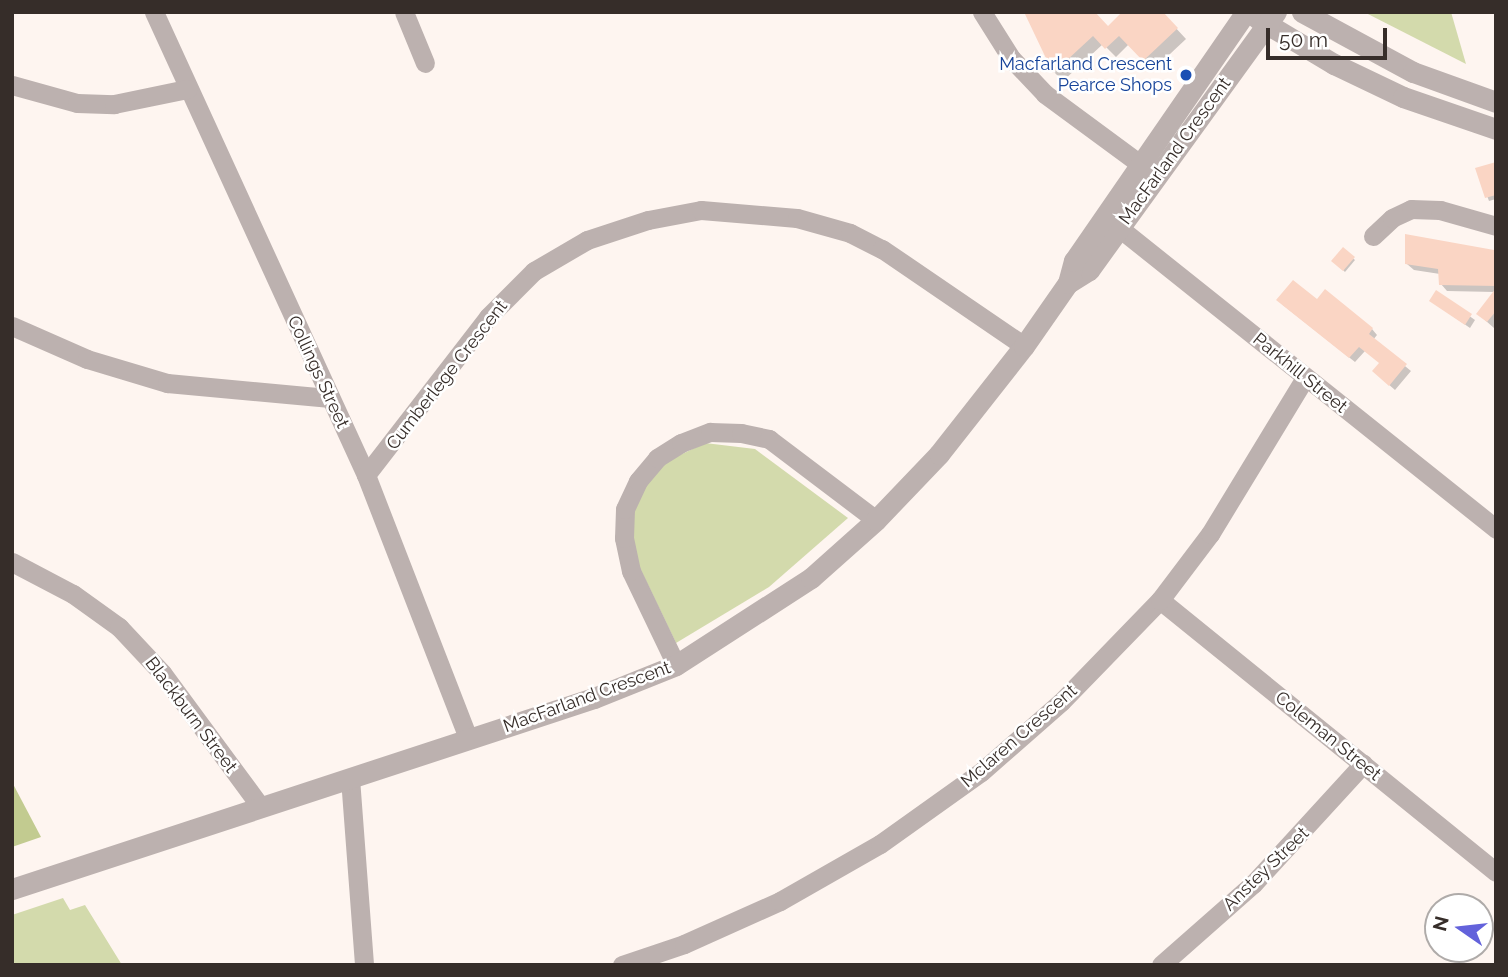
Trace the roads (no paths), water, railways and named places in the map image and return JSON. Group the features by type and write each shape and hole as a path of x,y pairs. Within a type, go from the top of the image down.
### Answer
{"street":[{"name":"Collings Street","path":"154,12 366,475 468,738"},
{"path":"404,12 425,63"},
{"path":"982,12 1012,58 1045,94 1149,171"},
{"path":"1247,12 1271,18 1403,97 1496,129"},
{"name":"MacFarland Crescent","path":"1149,171 1247,12"},
{"path":"1302,12 1413,72 1496,102"},
{"name":"MacFarland Crescent","path":"12,889 350,778 676,665 811,578 876,520 939,454 1024,346 1068,284 1074,261 1112,222 1149,171 1271,18"},
{"path":"12,85 77,103 114,104 187,89"},
{"name":"Cumberlege Crescent","path":"366,475 488,317 534,271 587,240 701,209 797,218 850,233 882,249 1024,346"},
{"path":"1373,236 1392,218 1411,209 1440,210 1496,226"},
{"name":"Parkhill Street","path":"1112,222 1496,529"},
{"path":"12,326 87,359 166,383 330,398"},
{"name":"Mclaren Crescent","path":"622,965 780,901 880,844 981,772 1061,702 1160,600 1210,534 1305,378"},
{"path":"676,665 631,571 624,538 625,509 638,481 657,458 681,443 710,432 741,432 769,439 876,520"},
{"name":"Blackburn Street","path":"12,562 73,594 119,627 162,673 260,806"},
{"name":"Coleman Street","path":"1160,600 1496,872"},
{"name":"Anstey Street","path":"1161,965 1253,884 1363,764"},
{"path":"350,778 364,965"}],"place":[{"name":"Macfarland Crescent Pearce Shops","path":"1186,75"}]}
